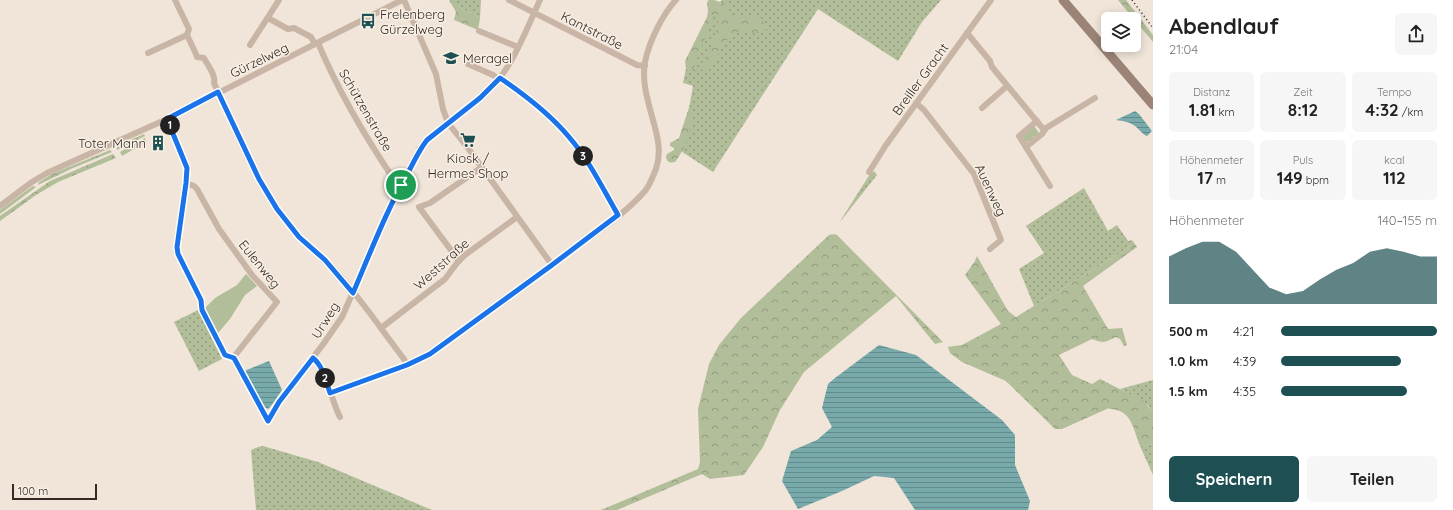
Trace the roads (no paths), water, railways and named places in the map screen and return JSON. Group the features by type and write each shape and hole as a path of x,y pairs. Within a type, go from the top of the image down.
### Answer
{"main road":[{"path":"1063,0 1151,103"}],"street":[{"path":"175,0 189,29 187,35 197,57 204,58 206,61 215,79 214,83 218,92 259,179 277,209 299,237 325,260 353,293 407,365"},
{"path":"250,45 280,0"},
{"path":"403,0 436,74 444,113 448,123 482,167 552,265"},
{"name":"Gürzelweg","path":"0,206 32,182 47,173 167,119 403,0"},
{"name":"Kantstraße","path":"509,0 636,65 645,66"},
{"name":"Urweg","path":"234,358 268,421 279,402 313,358 341,318 376,238 420,148 427,140 480,98 499,78 518,47 540,0"},
{"name":"Breiller Gracht","path":"869,172 882,150 991,0"},
{"path":"330,393 407,365 430,354 618,215 646,189 652,179 658,159 657,135 646,90 645,66 655,34 672,1"},
{"path":"268,18 288,29 294,28 300,31 311,37 316,43"},
{"path":"479,30 518,47"},
{"path":"967,33 990,61 992,67 1007,86 1044,130"},
{"path":"148,53 187,35"},
{"name":"Schützenstraße","path":"316,43 361,129 393,178 401,185"},
{"path":"468,64 494,75 539,106 568,136 582,154 618,215"},
{"path":"982,108 1007,86"},
{"path":"1026,147 1042,134 1044,130 1095,98"},
{"name":"Auenweg","path":"916,103 924,110 974,174 1001,240 990,249"},
{"path":"167,119 187,168 177,247 178,254 201,300 202,310 225,355 234,358"},
{"path":"1037,121 1019,136 1050,186"},
{"path":"459,261 419,207 430,203 482,167"},
{"name":"Eulenweg","path":"186,183 197,189 219,229 252,275 277,302 234,358"},
{"name":"Weststraße","path":"380,328 445,279 459,261 517,217"},
{"path":"313,358 323,373 340,417"}],"water":[{"path":"1135,111 1152,131 1147,136 1135,126 1124,121 1116,120"},
{"path":"879,345 916,355 1002,420 1015,435 1015,465 1030,501 1028,510 915,510 894,478 874,476 798,509 782,481 791,451 817,440 832,427 822,408 828,384"},
{"path":"269,361 282,390 268,409 262,406 244,371"}],"railway":[{"path":"1132,0 1153,28"}],"place":[{"name":"Frelenberg Gürzelweg","path":"368,21"},
{"name":"Meragel","path":"451,58"},
{"name":"Kiosk / Hermes Shop","path":"468,140"},
{"name":"Toter Mann","path":"158,143"}]}
